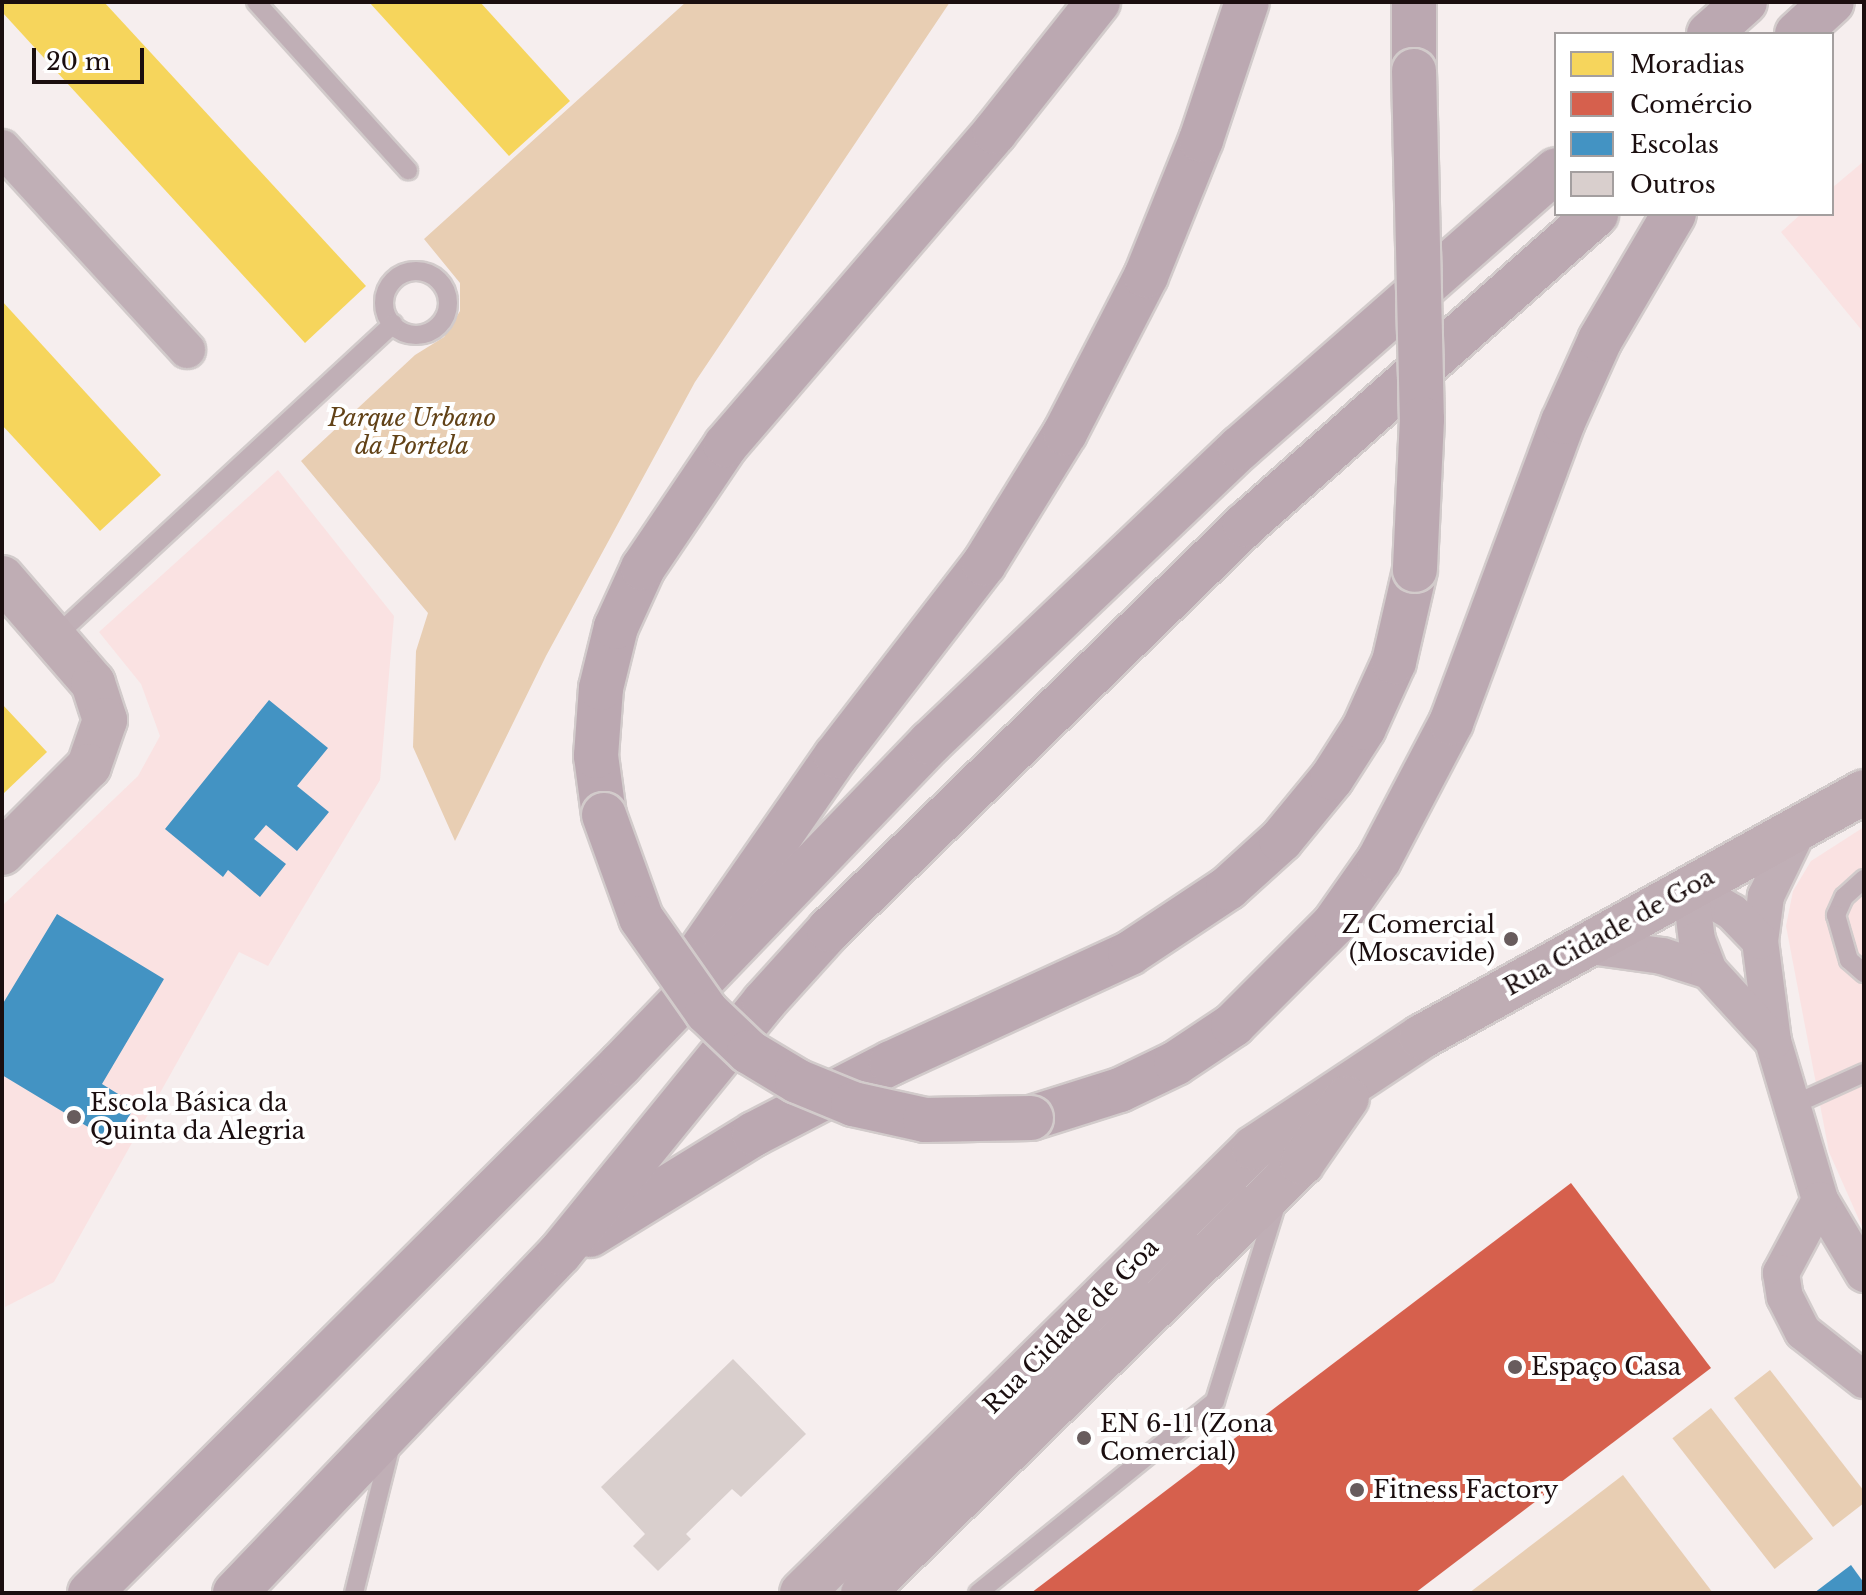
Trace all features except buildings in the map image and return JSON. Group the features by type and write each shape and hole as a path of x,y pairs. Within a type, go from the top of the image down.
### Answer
{"highway":[{"path":"1098,2 995,132 726,445 650,556 616,627 601,688 596,756 604,815 641,918 707,1012 749,1052 797,1081 853,1104 925,1120 1031,1118 1120,1090 1176,1063 1233,1025 1334,924 1379,860 1451,723 1552,450 1600,340 1673,216"},
{"path":"621,1064 836,756 984,564 1058,445 1146,276 1201,140 1247,2"},
{"path":"560,1253 754,1134 891,1063 1130,953 1228,888 1291,827 1332,778 1364,728 1394,662 1415,570 1422,419 1414,2"},
{"path":"1711,32 1745,2"},
{"path":"90,1593 621,1064 930,743 1240,448 1554,172"},
{"path":"235,1593 560,1253 764,1002 829,930 1245,525 1594,216"}],"street":[{"path":"2,148 187,350"},
{"path":"2,578 93,683 104,711 103,735 89,766 2,853"},
{"name":"Rua Cidade de Goa","path":"802,1593 1254,1148 1421,1037 1864,792"},
{"path":"1799,828 1766,896 1760,941 1773,1041 1795,1104 1820,1200 1864,1274"},
{"path":"1690,887 1732,912 1760,941"},
{"path":"1690,887 1697,940 1709,971 1773,1041"},
{"path":"1583,945 1662,956 1709,971"},
{"name":"Rua Cidade de Goa","path":"863,1593 1302,1163 1359,1081"},
{"path":"1820,1200 1781,1273 1785,1297 1803,1332 1864,1380"}],"lane":[{"path":"256,2 408,170"},
{"path":"55,637 393,324"},
{"path":"1864,879 1844,897 1836,915 1849,960 1864,973"},
{"path":"1795,1104 1864,1073"},
{"path":"978,1593 1215,1401 1282,1181"},
{"path":"354,1593 395,1428"}],"shaded area":[{"path":"1864,161 1864,333 1781,232 1799,216 1834,216 1834,186"},
{"path":"278,470 394,616 380,780 268,966 239,952 54,1282 5,1307 2,906 138,776 160,736 141,684 99,632"},
{"path":"1864,827 1864,1231 1829,1152 1786,926 1793,891 1811,861"}],"green space":[{"name":"Parque Urbano da Portela","path":"686,2 950,2 695,382 546,656 455,841 413,747 416,651 428,613 301,461 415,355 444,337 460,311 460,283 424,239"},
{"path":"1770,1370 1864,1491 1864,1503 1833,1527 1734,1398"},
{"path":"1711,1408 1813,1539 1775,1569 1672,1438"},
{"path":"1623,1475 1713,1593 1469,1593"}],"place":[{"name":"Z Comercial (Moscavide)","path":"1511,939"},
{"name":"Escola Básica da Quinta da Alegria","path":"74,1117"},
{"name":"Espaço Casa","path":"1515,1367"},
{"name":"EN 6-11 (Zona Comercial)","path":"1084,1438"},
{"name":"Fitness Factory","path":"1357,1490"}]}
